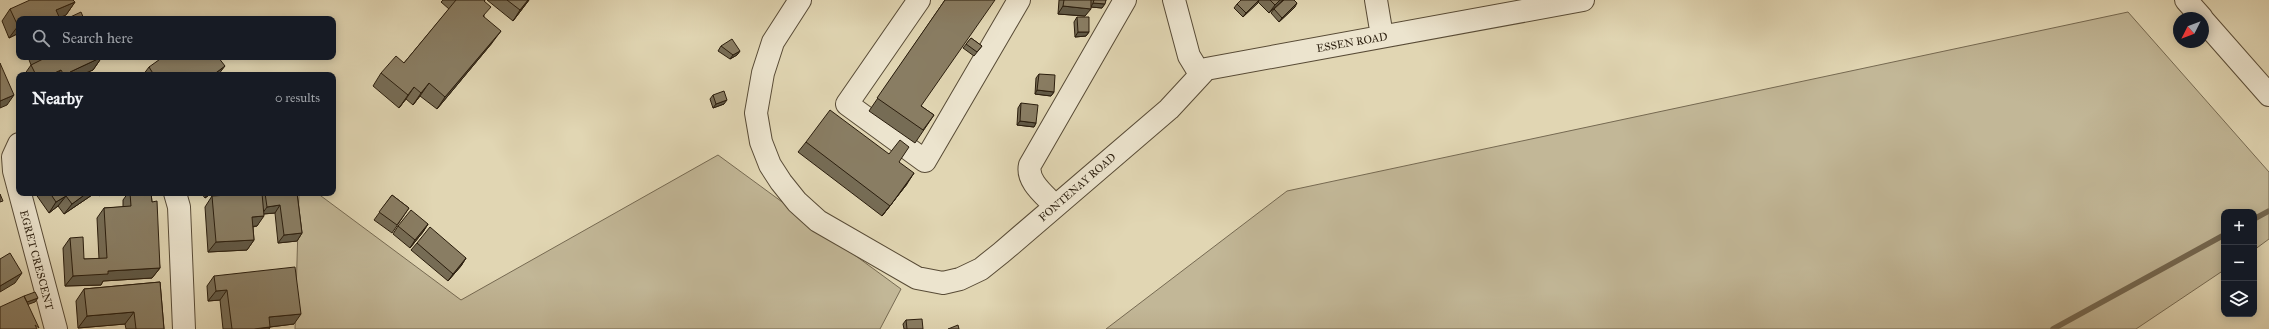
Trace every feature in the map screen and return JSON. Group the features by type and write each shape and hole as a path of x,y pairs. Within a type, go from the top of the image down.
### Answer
{"street":[{"name":"FONTENAY ROAD","path":"800,0 773,42 759,91 756,113 761,142 770,165 797,202 818,221 917,278 943,283 960,279 981,269 1169,109 1200,74"},
{"path":"919,0 848,104 925,161 1019,0"},
{"path":"1055,206 1035,184 1029,172 1030,165 1125,0"},
{"path":"1174,0 1189,56 1200,74"},
{"path":"1376,0 1382,36"},
{"name":"ESSEN ROAD","path":"1200,74 1206,69 1583,0"},
{"path":"2186,0 2196,12"},
{"path":"2209,27 2269,95"},
{"name":"EGRET CRESCENT","path":"16,150 13,157 16,179"},
{"name":"EGRET CRESCENT","path":"21,196 56,329"},
{"path":"176,196 179,207 184,329"}],"shaded area":[{"path":"2128,12 2269,172 2269,239 2257,248 2257,209 2221,209 2221,272 2136,329 1106,329 1287,191"},
{"path":"718,155 901,289 880,329 295,329 299,196 321,196 461,300"}],"building":[{"path":"30,0 73,0 75,2 56,10 59,16 16,16 16,22 10,9"},
{"path":"456,0 485,0 484,1 491,7 483,16 501,31 445,97 429,83 421,93 414,87 408,95 381,73 396,56 404,63"},
{"path":"507,0 528,0 520,10"},
{"path":"945,0 995,0 921,106 934,115 923,130 877,98"},
{"path":"1064,0 1091,0 1091,9 1063,6"},
{"path":"1094,0 1106,0 1105,4 1093,3"},
{"path":"1241,0 1259,0 1246,13 1237,4"},
{"path":"1270,0 1280,0 1275,5"},
{"path":"1284,0 1294,0 1297,3 1282,18 1274,9"},
{"path":"81,12 83,16 72,16"},
{"path":"1077,17 1089,17 1089,32 1078,32"},
{"path":"971,38 982,46 977,52 966,44"},
{"path":"732,39 740,51 733,55 721,46"},
{"path":"41,60 96,60 70,72 62,72 61,70 57,72 34,72 31,65"},
{"path":"159,60 220,60 225,66 217,72 152,72 149,67"},
{"path":"0,63 14,95 0,101"},
{"path":"1039,74 1055,75 1054,92 1037,90"},
{"path":"724,91 727,100 716,104 713,95"},
{"path":"1021,103 1038,105 1036,123 1020,121"},
{"path":"830,110 889,154 900,140 909,147 899,162 914,173 890,206 806,142"},
{"path":"0,194 3,201 0,202"},
{"path":"392,195 409,208 397,225 379,212"},
{"path":"52,196 66,196 56,202"},
{"path":"66,196 83,196 72,204"},
{"path":"130,196 151,196 152,202 157,201 160,268 108,271 108,274 73,276 70,238 83,237 84,259 107,258 104,208 131,206"},
{"path":"212,196 262,196 264,216 252,217 254,240 216,242"},
{"path":"265,196 297,196 302,233 284,235 280,205 267,207"},
{"path":"411,210 428,224 415,240 398,226"},
{"path":"430,227 466,258 453,274 417,243"},
{"path":"10,253 22,273 0,286 0,259"},
{"path":"295,267 301,314 269,317 270,327 232,329 227,290 216,291 214,276"},
{"path":"160,282 164,329 136,329 134,312 87,316 84,289"},
{"path":"35,292 38,298 27,302 24,296"},
{"path":"24,296 39,328 35,325 37,329 0,329 0,307"},
{"path":"922,319 923,329 907,329 906,320"},
{"path":"958,325 959,329 948,329"}],"waterway":[{"path":"2257,217 2269,211"},
{"path":"2053,329 2221,237"}]}
